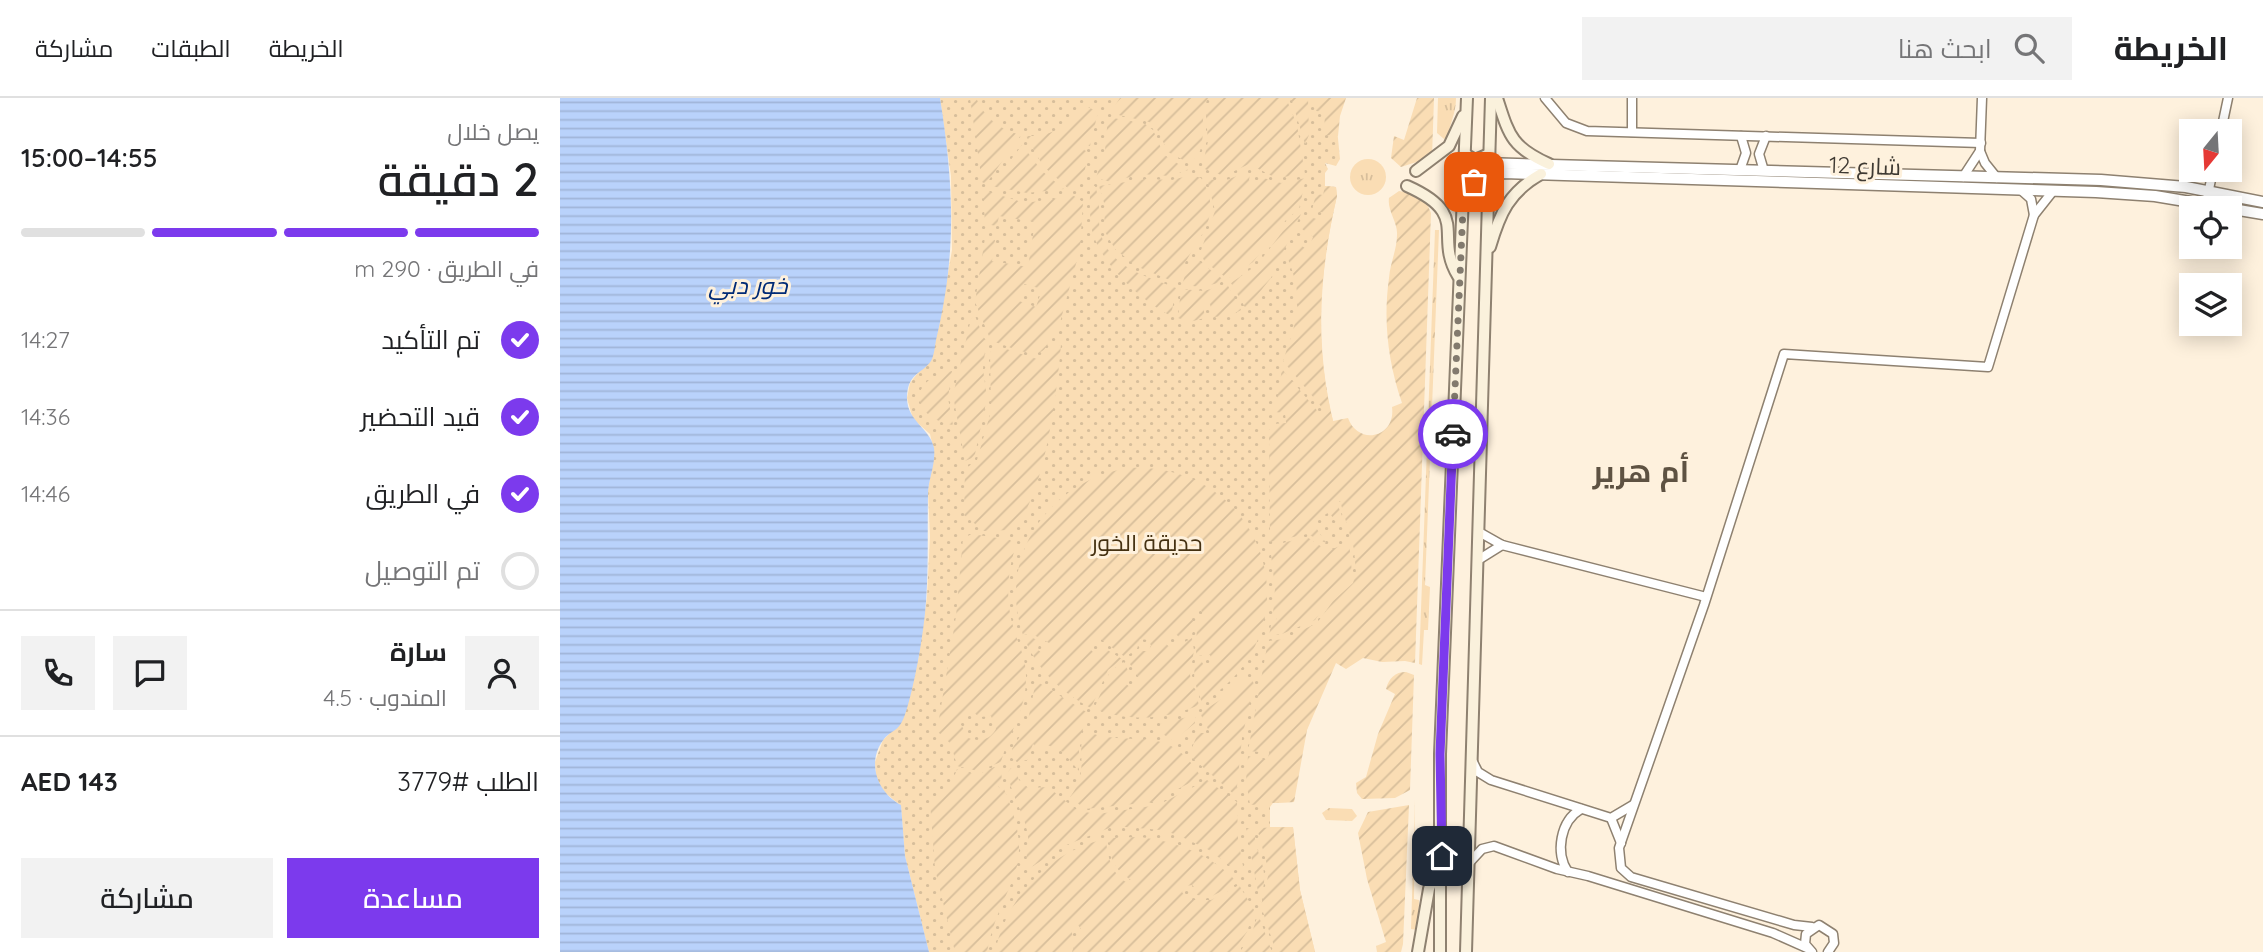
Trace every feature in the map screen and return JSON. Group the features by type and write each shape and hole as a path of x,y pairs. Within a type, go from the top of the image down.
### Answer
{"main road":[{"path":"1466,952 1491,98"},
{"path":"1497,98 1503,122 1514,142 1549,164"},
{"path":"1440,952 1440,754 1467,99"},
{"path":"1416,171 1449,146 1458,132 1467,99"},
{"path":"1465,159 1489,158"},
{"path":"1485,263 1504,206 1517,189 1541,174"},
{"path":"1464,181 1478,182 1488,187"},
{"path":"1407,186 1429,197 1443,212 1449,226 1451,260 1460,279"},
{"path":"1418,952 1429,889 1442,856"},
{"path":"1466,937 1475,952"}],"street":[{"path":"1545,98 1560,118 1573,127 1587,131 1766,136 1980,147"},
{"path":"1632,98 1632,132"},
{"path":"1982,98 1980,147 1988,169 1997,178"},
{"path":"2224,119 2228,98"},
{"path":"1740,170 1746,153 1741,136"},
{"path":"1764,171 1759,154 1766,136"},
{"path":"1963,177 1980,147"},
{"name":"شارع 12","path":"1489,158 1549,164 2101,180 2208,191 2263,202"},
{"name":"شارع 12","path":"1464,181 1488,175 1541,174 2126,194 2179,201"},
{"path":"1980,178 1980,189"},
{"path":"2207,196 2210,182"},
{"path":"2022,191 2033,203 2034,215"},
{"path":"1828,952 1834,943 1833,934 1822,926 1794,925 1631,877 1618,862 1621,843 1706,597 1784,355 1988,367 2034,215 2053,191"},
{"name":"شارع 12","path":"2242,210 2263,214"},
{"path":"1479,532 1502,545 1706,597"},
{"path":"1478,560 1502,545"},
{"path":"1472,759 1478,772 1491,780 1611,818 1624,813 1635,803"},
{"path":"1568,872 1561,861 1559,848 1571,818 1581,809"},
{"path":"1611,818 1621,843"},
{"path":"1469,863 1482,849 1494,846 1568,872 1725,918 1809,950"},
{"path":"1809,950 1806,934 1812,927"}],"green space":[{"name":"حديقة الخور","path":"940,98 1339,98 1335,108 1340,159 1336,166 1325,163 1328,169 1325,173 1325,186 1336,187 1337,196 1325,259 1321,321 1322,352 1332,414 1340,446 1421,448 1363,577 1326,668 1300,758 1294,802 1273,803 1270,807 1270,827 1293,827 1300,890 1315,952 929,952 905,856 901,806 883,791 876,777 875,762 883,740 894,729 918,661 927,597 930,536 928,491 934,451 930,434 913,419 907,398 910,383 924,365 938,331 952,250 951,176"},
{"path":"970,98 976,98 994,122 1021,135 986,184 982,182"},
{"path":"1120,98 1208,98 1202,143 1197,158 1187,162 1168,152 1156,127 1149,122 1110,113"},
{"path":"1213,98 1286,98 1297,125 1305,174 1276,178 1249,164 1224,176 1202,168 1208,141 1206,116"},
{"path":"1291,98 1308,98 1309,135 1305,144"},
{"path":"1316,98 1346,98 1340,116 1338,136 1324,135 1325,112 1316,111"},
{"path":"1417,98 1434,98 1432,157 1401,167 1391,158 1394,136 1404,140"},
{"path":"1438,98 1456,98 1448,136 1444,139 1437,133"},
{"path":"1084,105 1098,112 1090,146 1086,145 1084,150 1088,152 1083,181 1068,188 1043,166 1026,136 1043,135 1059,129 1073,119"},
{"path":"1108,117 1145,124 1153,130 1164,155 1188,170 1170,176 1141,174 1111,182 1096,178 1105,150"},
{"path":"1022,145 1042,171 1064,189 1027,193 991,186"},
{"path":"1368,159 1381,164 1386,177 1381,190 1368,195 1355,190 1350,177 1355,164"},
{"path":"1250,174 1249,180 1253,184 1258,182 1260,177 1281,183 1306,178 1299,209 1286,220 1253,262 1228,279 1205,262 1200,253 1215,211 1207,179 1224,181"},
{"path":"1191,175 1201,178 1208,194 1210,208 1203,232 1177,283 1136,266 1115,249 1104,230 1105,206 1099,186 1146,179 1172,180"},
{"path":"1090,185 1095,186 1100,230 1111,253 1129,268 1176,288 1171,316 1136,292 1105,258 1093,234"},
{"path":"1325,186 1336,187 1337,196 1326,252 1321,308 1327,392 1333,421 1348,418 1353,427 1367,435 1375,435 1388,426 1392,418 1392,407 1402,403 1390,357 1387,326 1387,294 1397,235 1389,198 1399,191 1410,193 1423,200 1431,213 1415,663 1382,662 1363,658 1346,669 1336,663 1307,730 1294,802 1273,803 1268,800 1265,804 1250,805 1246,780 1248,756 1267,760 1270,751 1262,748 1260,752 1248,751 1268,641 1284,639 1317,623 1333,601 1353,583 1356,573 1354,549 1340,501 1337,503 1342,516 1335,521 1329,512 1313,523 1326,543 1307,534 1270,542 1269,430 1273,424 1286,423 1285,413 1275,412 1282,369 1320,414 1324,410 1283,361 1295,322 1298,299 1288,259 1294,241 1305,248 1310,245 1313,237 1302,229 1310,217 1323,221 1325,213 1312,210 1316,194 1323,195"},
{"path":"983,190 1025,203 1074,196 1083,202 1080,249 1058,330 1049,336 1047,346 1042,351 1026,352 991,341 975,302 985,238 995,240 992,261 1028,267 1035,222 999,216 997,226 985,224","holes":["1024,284 1042,289 1036,307 1019,301"]},
{"path":"1301,214 1271,278 1246,309 1231,283 1257,265 1283,231"},
{"path":"1435,230 1439,230 1425,585 1430,587 1428,630 1424,630 1422,665 1419,664"},
{"path":"1195,258 1225,281 1203,287 1182,285 1188,265"},
{"path":"1227,284 1241,310 1230,316 1213,317 1210,304 1203,305 1205,318 1189,322 1178,318 1181,289 1204,291"},
{"path":"975,316 986,343 983,369 987,398 975,454 965,461 953,395 971,319"},
{"path":"1061,344 1047,445 1031,499 1021,518 1009,530 984,531 964,515 965,469 977,460 991,411 990,352 1000,347 1037,359"},
{"path":"952,371 948,398 953,425 928,414 922,407 920,398 921,389 927,382 937,375"},
{"path":"1129,468 1177,473 1215,492 1244,521 1262,556 1267,595 1260,635 1238,672 1202,703 1194,680 1195,659 1200,659 1205,667 1213,662 1210,655 1196,656 1197,622 1203,618 1202,611 1196,607 1190,612 1189,617 1194,622 1192,635 1180,638 1175,633 1167,636 1166,644 1172,649 1192,638 1194,650 1190,675 1199,705 1173,714 1147,718 1121,716 1094,709 1110,671 1124,662 1130,675 1126,684 1130,687 1137,685 1138,677 1127,659 1139,651 1148,651 1151,646 1149,640 1140,639 1137,649 1125,657 1099,638 1091,640 1089,648 1093,652 1101,652 1104,648 1122,659 1108,670 1091,708 1060,687 1035,659 1024,637 1029,636 1039,641 1038,650 1042,653 1048,652 1051,644 1032,634 1023,635 1017,606 1017,577 1024,551 1036,526 1054,505 1075,488 1101,475"},
{"path":"972,534 1010,540 1016,545 1009,577 1008,598 1011,619 1026,670 1024,699 1001,762 978,771 957,766 951,744 937,731 956,616 963,538","holes":["970,709 979,717 991,716 996,729 993,734 981,740 962,735 964,730 959,721 966,720"]},
{"path":"1307,537 1328,551 1349,542 1352,573 1347,585 1330,598 1315,620 1282,634 1269,636 1272,619 1276,620 1277,615 1273,614 1275,588 1270,546"},
{"path":"1406,672 1414,675 1410,790 1395,798 1362,799 1357,793 1356,783 1366,777 1378,734 1395,694 1386,689 1387,685 1396,674"},
{"path":"1243,679 1252,680 1254,684 1242,738 1236,796 1189,755 1198,733 1210,733 1200,713 1223,698"},
{"path":"1036,681 1088,713 1079,741 1079,771 1062,751 1045,744 1038,749 1033,744 1027,760 1017,762 1012,758 1012,749 1027,725"},
{"path":"1195,715 1195,723 1173,741 1163,734 1160,724"},
{"path":"1084,731 1103,736 1163,742 1188,759 1201,777 1153,802 1085,809 1070,797 1080,779"},
{"path":"994,767 1001,767 1002,783 998,785 1000,790 1004,789 1019,840 1015,874 987,952 955,952 935,869 930,802 950,788 957,769 977,775"},
{"path":"1011,768 1015,769 1019,780 1028,788 1048,787 1078,811 1098,814 1158,805 1207,780 1237,802 1238,839 1243,866 1234,869 1209,850 1178,835 1161,830 1114,826 1064,846 1030,868 1027,857 1028,836 1009,780 1008,772"},
{"path":"1415,799 1414,899 1419,900 1418,930 1411,929"},
{"path":"1409,805 1403,944 1401,952 1377,952 1376,946 1386,942 1367,879 1358,833 1368,812"},
{"path":"1329,808 1352,809 1357,816 1352,821 1326,820 1322,813"},
{"path":"1293,827 1300,890 1315,952 1276,952 1261,906 1269,872 1257,828"},
{"path":"1246,828 1254,828 1264,870 1260,902"},
{"path":"1138,837 1166,842 1192,851 1216,864 1238,883 1210,897 1197,895 1197,890 1192,885 1186,886 1182,892 1188,900 1211,900 1239,885 1254,910 1247,932 1233,952 1072,952 1076,939 1084,933 1078,925 1071,930 1073,937 1068,952 995,952 1009,913 1020,895 1050,865 1067,854 1106,839 1110,861 1117,875 1128,883 1136,884 1113,862 1109,838"},
{"path":"1258,914 1272,952 1240,952 1252,933"}],"water":[{"name":"خور دبي","path":"560,98 940,98 950,190 947,278 933,356 927,366 912,379 907,399 911,414 928,435 934,448 928,495 926,606 913,686 903,720 879,748 875,767 880,784 901,805 905,856 929,952 560,952"}],"way so far":[{"path":"1453,434 1464,186 1474,182"}],"district":[{"name":"أم هرير","path":"1641,472"}],"route":[{"path":"1442,856 1440,754 1453,434"}]}
